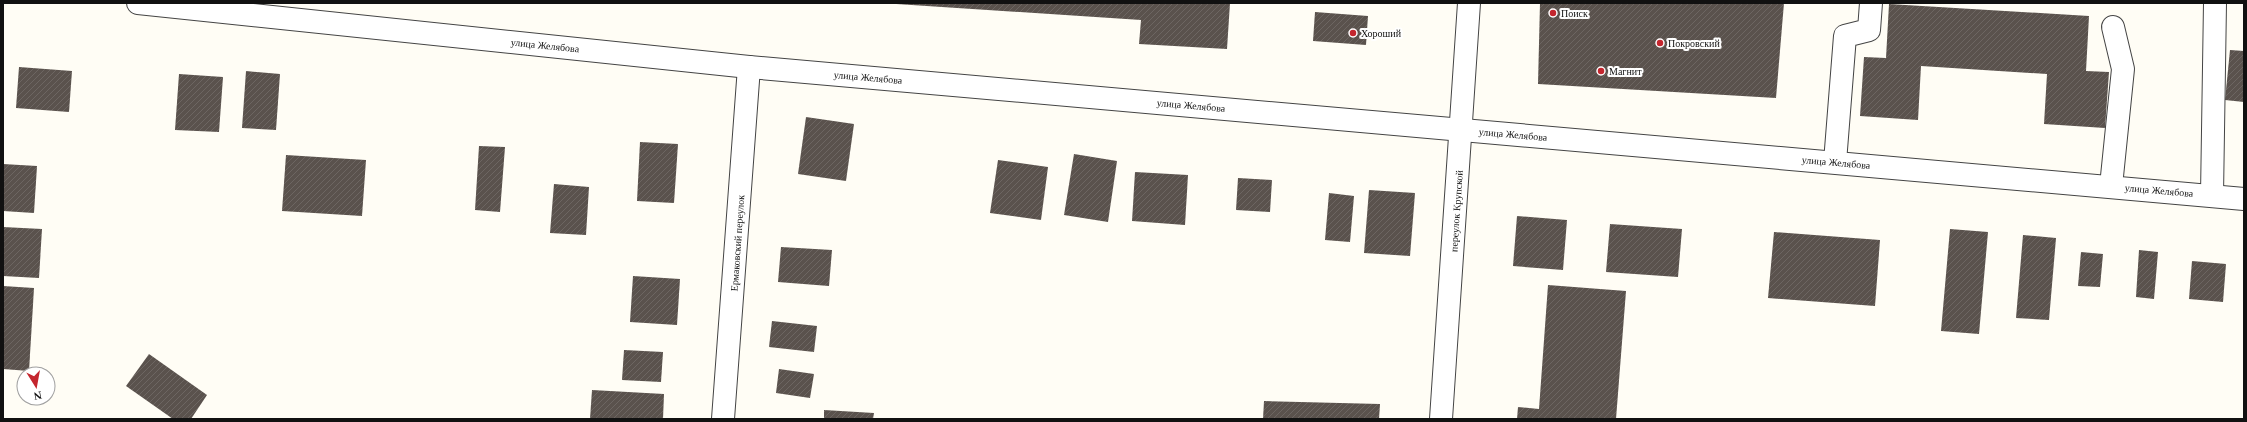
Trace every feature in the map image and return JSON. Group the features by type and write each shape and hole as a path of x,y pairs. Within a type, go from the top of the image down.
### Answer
{"street":[{"name":"улица Желябова","path":"138,3 749,67 2112,186 2244,199"},
{"name":"переулок Крупской","path":"1441,419 1469,3"},
{"path":"1835,162 1845,36 1869,30 1871,3"},
{"path":"2212,195 2215,3"},
{"path":"2112,186 2123,69 2113,27"},
{"name":"Ермаковский переулок","path":"723,419 749,67"}],"building":[{"path":"881,3 1230,3 1227,49 1139,44 1141,20"},
{"name":"Покровский","path":"1540,3 1784,3 1776,98 1538,84"},
{"path":"1889,4 2089,16 2086,71 2109,72 2105,128 2044,124 2047,74 1921,66 1918,120 1860,116 1864,57 1886,58"},
{"path":"1315,12 1368,16 1366,45 1313,41"},
{"path":"2230,50 2244,51 2244,102 2225,100"},
{"path":"19,67 72,71 69,112 16,108"},
{"path":"246,71 280,74 276,130 242,128"},
{"path":"179,74 223,77 219,132 175,130"},
{"path":"806,117 854,124 846,181 798,174"},
{"path":"640,142 678,144 674,203 637,201"},
{"path":"479,146 505,147 500,212 475,210"},
{"path":"1074,154 1117,161 1108,222 1064,215"},
{"path":"286,155 366,160 362,216 282,211"},
{"path":"998,160 1048,167 1041,220 990,213"},
{"path":"3,164 37,166 34,213 3,211"},
{"path":"1135,172 1188,175 1185,225 1132,221"},
{"path":"1238,178 1272,180 1270,212 1236,210"},
{"path":"554,184 589,187 586,235 550,233"},
{"path":"1369,190 1415,193 1410,256 1364,253"},
{"path":"1329,193 1354,196 1350,242 1325,240"},
{"path":"1517,216 1567,220 1563,270 1513,266"},
{"path":"1610,224 1682,229 1678,277 1606,272"},
{"path":"3,227 42,229 39,278 3,276"},
{"path":"1950,229 1988,232 1979,334 1941,331"},
{"path":"1774,232 1880,240 1875,306 1768,298"},
{"path":"2023,235 2056,238 2049,320 2016,318"},
{"path":"781,247 832,250 829,286 778,282"},
{"path":"2139,250 2158,252 2154,299 2136,297"},
{"path":"2081,252 2103,254 2100,287 2078,286"},
{"path":"2192,261 2226,264 2223,302 2189,299"},
{"path":"633,276 680,279 677,325 630,322"},
{"path":"1548,285 1626,291 1616,419 1517,419 1518,407 1539,409"},
{"path":"3,286 34,288 29,366 16,366 16,370 3,369"},
{"path":"772,321 817,326 814,352 769,347"},
{"path":"624,350 663,352 661,382 622,380"},
{"path":"149,354 207,395 191,419 173,419 126,386"},
{"path":"779,369 814,374 810,398 776,393"},
{"path":"592,390 664,394 663,419 590,419"},
{"path":"1264,401 1380,404 1379,419 1263,419"},
{"path":"824,410 874,413 873,419 824,419"}],"place":[{"name":"Поиск","path":"1553,13"},
{"name":"Хороший","path":"1353,33"},
{"name":"Покровский","path":"1660,43"},
{"name":"Магнит","path":"1601,71"}]}
